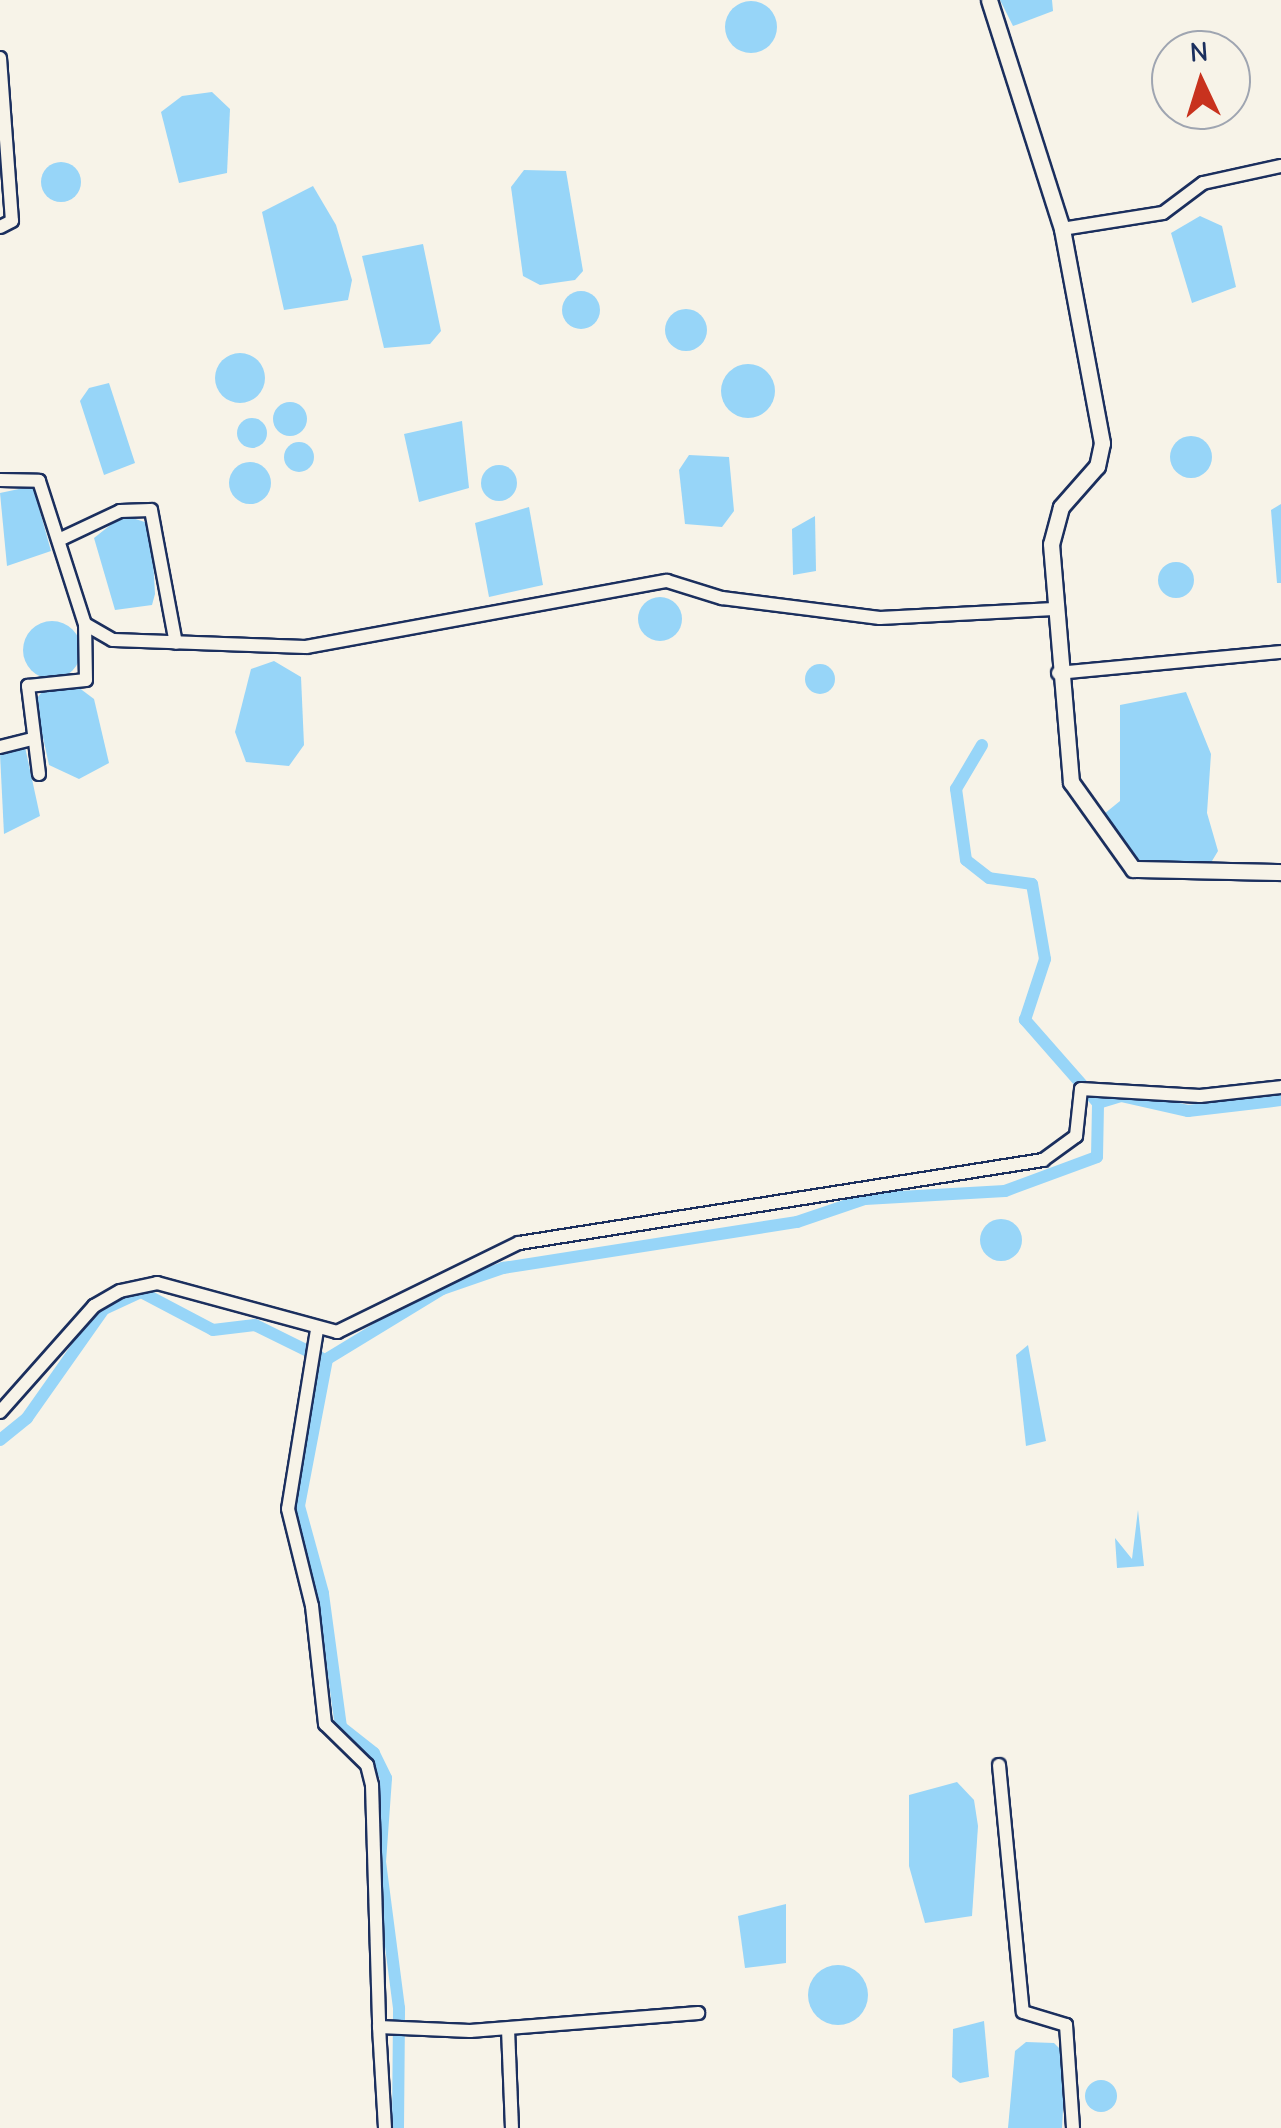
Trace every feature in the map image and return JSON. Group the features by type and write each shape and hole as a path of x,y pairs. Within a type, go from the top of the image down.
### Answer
{"main road":[{"path":"989,0 1062,229 1102,443 1098,466 1056,522 1054,609 1071,782 1120,862 1154,874 1281,872"}],"street":[{"path":"0,58 12,221 0,227"},
{"path":"1062,229 1163,212 1202,183 1281,166"},
{"path":"0,480 39,482 64,538 85,624 86,680 28,686 39,774"},
{"path":"64,538 120,510 152,510 176,643"},
{"path":"85,624 113,640 306,647 624,583 667,581 722,598 880,618 1054,609"},
{"path":"1058,674 1281,652"},
{"path":"0,748 33,739"},
{"path":"0,1412 94,1306 120,1291 157,1282 318,1330 368,1322 452,1268 518,1243 1043,1160 1076,1136 1081,1090 1200,1096 1281,1086"},
{"path":"318,1330 288,1509 312,1606 325,1724 367,1765 372,1785 385,2128"},
{"path":"1000,1765 1023,2012 1066,2026 1073,2128"},
{"path":"379,2027 508,2028 698,2014"},
{"path":"508,2028 512,2128"}],"water":[{"path":"1000,0 1052,0 1053,11 1013,26"},
{"path":"751,1 769,9 777,27 769,45 751,53 733,45 725,27 733,9"},
{"path":"212,92 230,109 227,173 179,183 161,112 182,96"},
{"path":"61,162 75,168 81,182 75,196 61,202 47,196 41,182 47,168"},
{"path":"524,170 566,171 583,271 575,280 540,285 523,276 511,187"},
{"path":"313,186 336,225 352,280 348,300 284,310 262,212"},
{"path":"1200,216 1222,226 1236,287 1192,303 1171,233"},
{"path":"423,244 441,331 430,344 384,348 362,256"},
{"path":"581,291 594,297 600,310 594,323 581,329 568,323 562,310 568,297"},
{"path":"686,309 701,315 707,330 701,345 686,351 671,345 665,330 671,315"},
{"path":"240,353 258,360 265,378 258,396 240,403 222,396 215,378 222,360"},
{"path":"748,364 767,372 775,391 767,410 748,418 729,410 721,391 729,372"},
{"path":"109,383 135,463 104,475 80,401 89,388"},
{"path":"290,402 302,407 307,419 302,431 290,436 278,431 273,419 278,407"},
{"path":"252,418 263,422 267,433 263,444 252,448 241,444 237,433 241,422"},
{"path":"462,421 469,488 419,502 404,434"},
{"path":"1191,436 1206,442 1212,457 1206,472 1191,478 1176,472 1170,457 1176,442"},
{"path":"299,442 310,446 314,457 310,468 299,472 288,468 284,457 288,446"},
{"path":"689,455 729,457 734,511 722,527 685,524 679,470"},
{"path":"250,462 265,468 271,483 265,498 250,504 235,498 229,483 235,468"},
{"path":"499,465 511,471 517,483 511,495 499,501 487,495 481,483 487,471"},
{"path":"33,486 51,551 7,566 0,493"},
{"path":"1281,504 1281,583 1277,583 1271,510"},
{"path":"529,507 543,585 489,597 475,523"},
{"path":"123,515 151,524 155,594 152,605 115,610 94,538"},
{"path":"815,516 816,571 793,575 792,529"},
{"path":"1176,562 1189,567 1194,580 1189,593 1176,598 1163,593 1158,580 1163,567"},
{"path":"660,597 676,603 682,619 676,635 660,641 644,635 638,619 644,603"},
{"path":"52,621 72,630 81,650 72,670 52,679 32,670 23,650 32,630"},
{"path":"274,661 301,677 304,745 289,766 246,762 235,732 251,669"},
{"path":"820,664 831,668 835,679 831,690 820,694 809,690 805,679 809,668"},
{"path":"78,687 94,699 109,763 79,779 49,765 35,701 44,689"},
{"path":"1186,692 1211,754 1207,813 1218,851 1209,866 1136,862 1104,814 1120,801 1120,705"},
{"path":"25,747 40,816 4,834 0,754"},
{"path":"1001,1219 1016,1225 1022,1240 1016,1255 1001,1261 986,1255 980,1240 986,1225"},
{"path":"1028,1345 1046,1441 1026,1446 1016,1355"},
{"path":"1138,1510 1144,1566 1117,1568 1115,1538 1132,1559"},
{"path":"957,1782 974,1800 978,1826 972,1916 925,1923 909,1866 909,1795"},
{"path":"786,1904 786,1963 745,1968 738,1916"},
{"path":"838,1965 859,1974 868,1995 859,2016 838,2025 817,2016 808,1995 817,1974"},
{"path":"984,2021 989,2077 960,2083 952,2077 953,2029"},
{"path":"1026,2042 1054,2043 1066,2055 1062,2128 1008,2128 1015,2051"},
{"path":"1101,2080 1112,2085 1117,2096 1112,2107 1101,2112 1090,2107 1085,2096 1090,2085"}],"waterway":[{"path":"398,2128 399,2008 380,1862 386,1778 374,1753 341,1727 323,1593 299,1506 327,1359 442,1289 503,1268 797,1222 865,1199 1005,1191 1097,1157 1098,1103 1025,1020 1045,959 1032,884 989,878 966,860 956,789 982,745"},
{"path":"1098,1103 1121,1096 1188,1111 1281,1100"},
{"path":"0,1440 27,1418 104,1309 141,1292 213,1330 255,1325 320,1357"}]}
